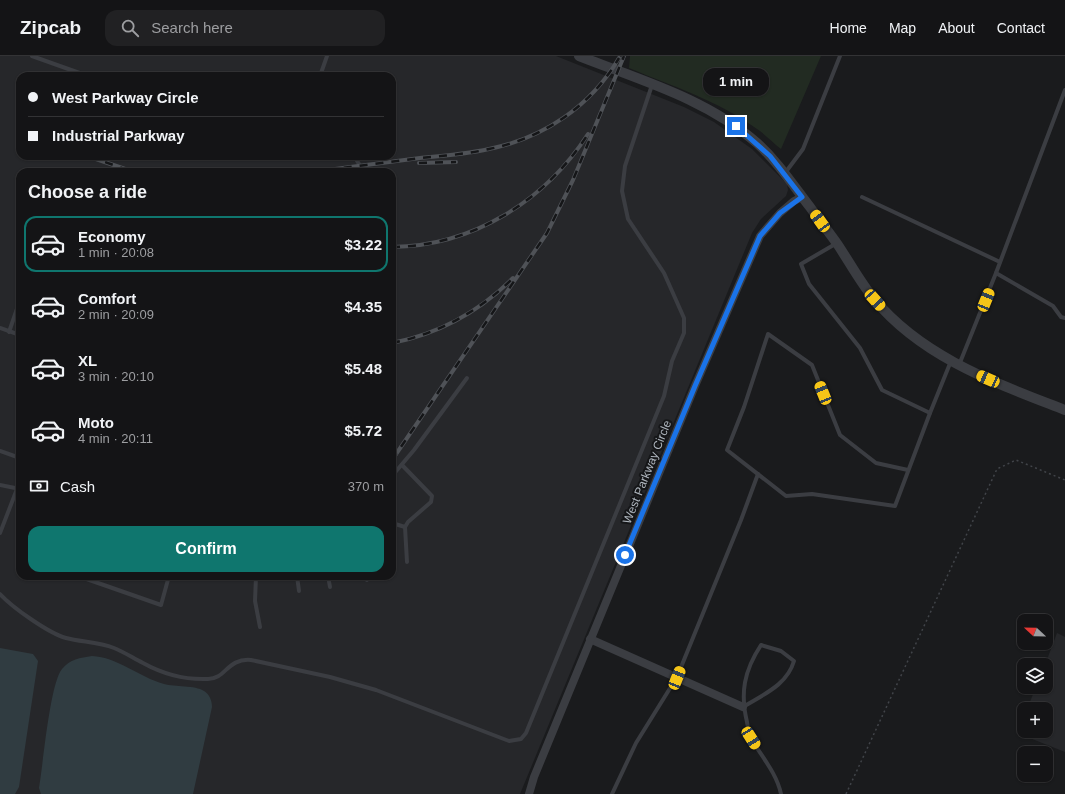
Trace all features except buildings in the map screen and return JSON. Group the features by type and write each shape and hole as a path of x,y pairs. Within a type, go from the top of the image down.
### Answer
{"street":[{"path":"579,56 685,98 715,113 756,142 782,169 837,243 866,288 885,310 919,341 955,363 988,379 1065,410"},
{"name":"West Parkway Circle","path":"529,794 534,777 590,639 695,386 760,236 780,213 802,197"},
{"path":"590,639 743,707"}],"lane":[{"path":"32,56 77,72"},
{"path":"321,72 327,56"},
{"path":"782,169 803,150 840,56"},
{"path":"0,594 13,606 61,637 115,648 167,673 189,678 212,679 219,676 232,663 242,660 251,660 356,684 396,697 509,741 521,739 526,733 660,406 667,385 672,361 684,333 684,318 672,289 664,273 632,227 622,201 622,183 625,166 652,85"},
{"path":"908,470 876,463 840,435 812,365 768,334 744,407 727,450 786,496 812,494 895,506 930,413 955,363 996,273 1065,90"},
{"path":"862,197 1000,262"},
{"path":"837,243 801,264 809,284 860,348 882,390 930,413"},
{"path":"996,273 1052,306 1061,317 1065,318"},
{"path":"9,332 16,312"},
{"path":"0,328 16,334"},
{"path":"396,472 423,439 467,378"},
{"path":"0,452 16,457"},
{"path":"402,465 430,492 432,499 429,505 408,522 405,527 407,562"},
{"path":"612,794 636,742 677,678 758,474"},
{"path":"0,485 16,489"},
{"path":"0,534 16,494"},
{"path":"396,524 405,527"},
{"path":"89,580 161,605 168,580"},
{"path":"256,580 255,601 260,628"},
{"path":"298,580 299,591"},
{"path":"329,580 330,587"},
{"path":"743,707 783,682 791,672 794,661 781,651 761,645 755,655 743,684 743,707 751,738 779,784 781,794"}],"path":[{"path":"846,794 997,469 1016,460 1065,480"}],"shaded area":[{"path":"0,56 556,56 684,107 714,122 752,149 787,184 788,190 786,196 761,219 752,233 520,794 0,794"},
{"path":"630,56 821,56 781,149 760,131 727,110 629,68"},
{"path":"1057,633 1065,637 1065,752 1030,738 1053,738 1053,702 1030,702 1033,694 1053,694 1053,658 1048,658 1051,650 1053,650 1053,644"},
{"path":"0,648 33,654 38,661 19,787 15,794 0,794"},
{"path":"92,656 101,657 119,663 146,677 164,684 200,689 206,692 209,696 212,707 193,794 41,794 39,788 48,725 54,690 58,677 62,669 68,663 79,658"}],"railway":[{"path":"396,454 547,233 573,180 624,56"},
{"path":"343,168 472,152 509,144 529,137 547,128 580,105 595,91 619,58"},
{"path":"396,247 422,245 451,238 478,228 504,215 528,199 551,180 571,158 588,134"},
{"path":"99,160 122,168"},
{"path":"419,163 456,162"},
{"path":"396,342 426,334 457,320 487,301 513,278"}],"route":[{"path":"625,555 695,386 760,236 780,213 794,201 802,197 779,165 756,142 736,126"}]}
